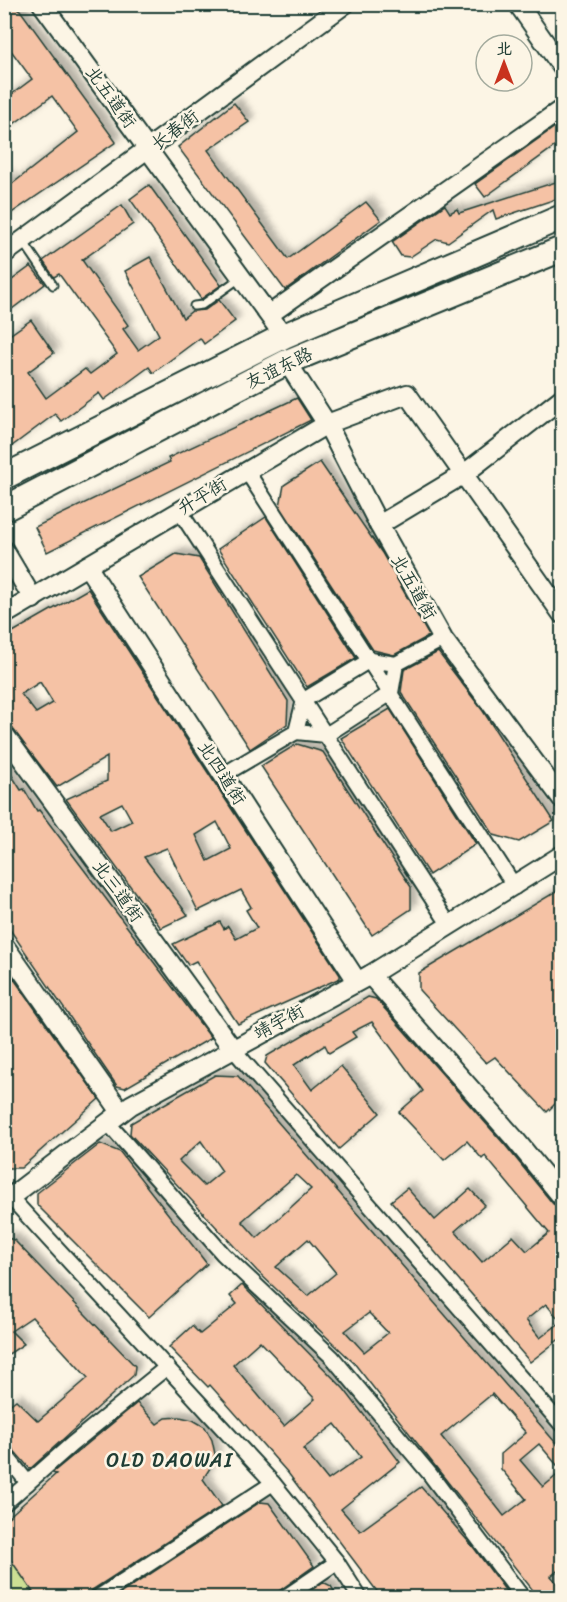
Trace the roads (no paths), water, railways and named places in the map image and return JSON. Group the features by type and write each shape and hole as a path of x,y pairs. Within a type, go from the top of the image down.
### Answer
{"highway":[{"name":"友谊东路","path":"4,477 284,336 562,217"},
{"name":"友谊东路","path":"4,509 287,362 562,249"}],"street":[{"name":"北五道街","path":"42,4 284,336"},
{"name":"长春街","path":"4,254 149,150 345,4"},
{"path":"518,4 562,67"},
{"path":"270,314 562,109"},
{"name":"北五道街","path":"287,362 327,424 379,525 443,639 562,799"},
{"name":"升平街","path":"4,615 327,424 407,394 464,474"},
{"path":"379,525 464,474 562,398"},
{"path":"246,470 514,886"},
{"path":"464,474 562,614"},
{"path":"179,510 449,925"},
{"path":"4,550 33,599"},
{"name":"北四道街","path":"87,566 223,775 363,978 514,1137 562,1197"},
{"path":"296,732 304,700 370,660 396,664 443,639"},
{"path":"223,775 296,732 326,735 391,693 396,664"},
{"name":"北三道街","path":"4,734 232,1048"},
{"name":"靖宇街","path":"6,1197 114,1117 232,1048 363,978 562,855"},
{"path":"4,945 114,1117 223,1254 332,1357 429,1473 523,1598"},
{"path":"232,1048 562,1425"},
{"path":"6,1197 273,1483 337,1562 360,1598"},
{"path":"4,1504 167,1367"},
{"path":"4,1453 28,1483"},
{"path":"104,1596 273,1483"},
{"path":"284,1598 337,1562"}],"lane":[{"path":"23,241 53,285"},
{"path":"194,306 202,305 242,276"}],"district":[{"name":"OLD DAOWAI","path":"170,1460"}]}
